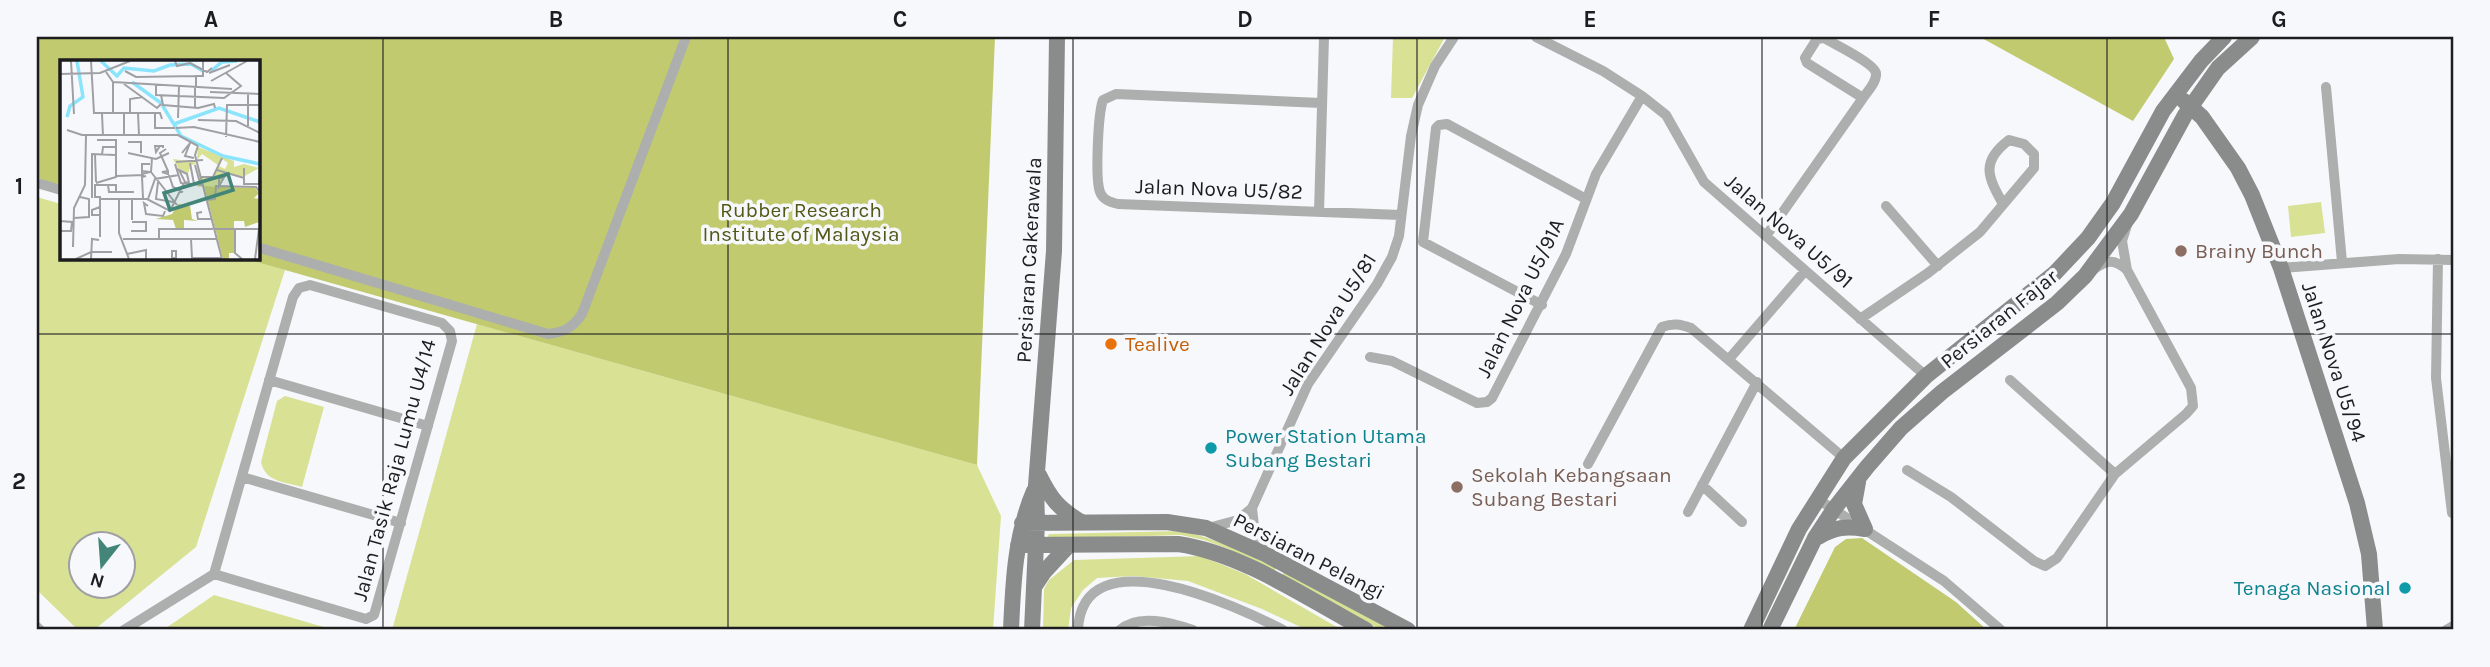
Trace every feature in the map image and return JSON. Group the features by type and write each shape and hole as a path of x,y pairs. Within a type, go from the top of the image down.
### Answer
{"street":[{"path":"259,248 548,334 562,333 572,328 582,314 686,37"},
{"path":"1318,212 1324,37"},
{"name":"Jalan Nova U5/81","path":"1252,508 1308,384 1377,284 1392,257 1399,236 1411,136 1418,105 1435,66 1454,37"},
{"name":"Jalan Nova U5/91","path":"1536,37 1603,71 1666,115 1704,182 1926,376"},
{"path":"1751,630 1799,529 1816,498 1844,458 1926,376 2055,273 2088,238 2113,203 2163,111 2201,61 2224,37"},
{"name":"Persiaran Fajar","path":"1770,630 1815,538 1860,475 1901,428 1941,392 2057,303 2085,276 2130,214 2191,107 2214,74 2252,37"},
{"path":"1766,236 1863,99 1876,78 1874,69 1824,38 1817,39 1807,53 1807,63 1863,99"},
{"name":"Persiaran Cakerawala","path":"1012,630 1013,586 1018,545 1030,523 1037,479 1054,242 1054,40"},
{"path":"2214,74 2205,97 2205,109 2214,135"},
{"path":"2326,87 2343,262"},
{"name":"Jalan Nova U5/82","path":"1321,103 1116,94 1103,100 1099,114 1099,189 1105,200 1111,203 1401,215"},
{"name":"Jalan Nova U5/94","path":"2175,95 2202,117 2238,169 2252,195 2281,268 2357,503 2369,554 2375,630"},
{"name":"Jalan Nova U5/91A","path":"1370,357 1392,361 1471,401 1482,403 1492,398 1542,305 1566,254 1586,199 1612,145 1642,96"},
{"path":"1542,305 1423,242 1435,134 1439,125 1447,124 1586,199"},
{"path":"2180,127 2195,128 2214,135"},
{"path":"1860,319 1938,266 1979,232 2034,168 2034,154 2024,144 2008,139 1995,150 1990,164 1989,179 2003,204"},
{"path":"37,183 60,190"},
{"path":"1886,205 1938,266"},
{"path":"1907,470 1951,497 2039,565 2052,563 2115,474 2193,406 2191,388 2127,270 2122,241 2130,214"},
{"path":"2438,259 2435,378 2452,513"},
{"path":"2085,276 2102,263 2111,260 2127,270"},
{"path":"2281,268 2343,262 2453,260"},
{"path":"1728,359 1805,271"},
{"name":"Jalan Tasik Raja Lumu U4/14","path":"310,285 442,323 450,331 452,341 377,610 371,618 360,618 214,574 269,380 293,297 299,288 310,285"},
{"path":"1588,464 1662,327 1681,324 1690,328 1757,382 1844,458"},
{"path":"269,380 428,426"},
{"path":"2010,380 2115,474"},
{"path":"1688,512 1757,382"},
{"path":"1860,475 1854,504 1865,529"},
{"path":"242,477 401,523"},
{"path":"1037,479 1060,509 1083,523"},
{"path":"1702,485 1742,522"},
{"path":"1816,498 1944,581 2001,630"},
{"path":"1206,528 1238,520 1252,508"},
{"path":"1252,508 1254,526 1265,554"},
{"name":"Persiaran Pelangi","path":"1030,523 1167,522 1206,528 1265,554 1408,630"},
{"name":"Persiaran Cakerawala","path":"1030,523 1036,545 1032,630"},
{"path":"1815,538 1839,527 1865,529"},
{"name":"Persiaran Pelangi","path":"1018,545 1194,546 1249,566 1366,630"},
{"path":"1033,587 1068,546"},
{"path":"124,630 214,574"},
{"path":"1078,630 1084,601 1106,585 1125,580 1183,590 1257,617 1283,630"},
{"path":"1120,630 1131,622 1148,620 1193,630"},
{"path":"2446,630 2453,626"}],"green space":[{"name":"Rubber Research Institute of Malaysia","path":"37,37 995,37 977,465 246,259 259,259 259,60 60,60 60,189 37,177"},
{"path":"1393,37 1445,37 1412,98 1391,98"},
{"path":"1980,37 2164,37 2174,59 2133,121"},
{"path":"37,197 60,204 60,259 248,259 285,270 196,547 136,596 136,530 66,530 66,600 131,600 94,630 78,630 37,590"},
{"path":"2321,202 2325,233 2291,237 2288,206"},
{"path":"477,324 977,465 1001,516 993,630 392,630"},
{"path":"285,396 324,407 302,487 271,477 263,469 261,462 277,401"},
{"path":"1181,531 1218,542 1276,568 1274,572 1226,548 1181,535 1049,539 1048,536 1049,534"},
{"path":"1862,538 1956,602 1987,630 1794,630 1835,547 1846,539"},
{"path":"1201,556 1245,574 1342,630 1307,630 1262,609 1188,581 1134,576 1097,578 1083,590 1071,608 1068,630 1043,630 1044,589 1049,580 1074,560"},
{"path":"1284,572 1392,630 1381,630 1282,576"},
{"path":"214,595 334,630 163,630"}],"place":[{"name":"Brainy Bunch","path":"2181,251"},
{"name":"Tealive","path":"1111,344"},
{"name":"Power Station Utama Subang Bestari","path":"1211,448"},
{"name":"Sekolah Kebangsaan Subang Bestari","path":"1457,487"},
{"name":"Tenaga Nasional","path":"2405,588"}]}
